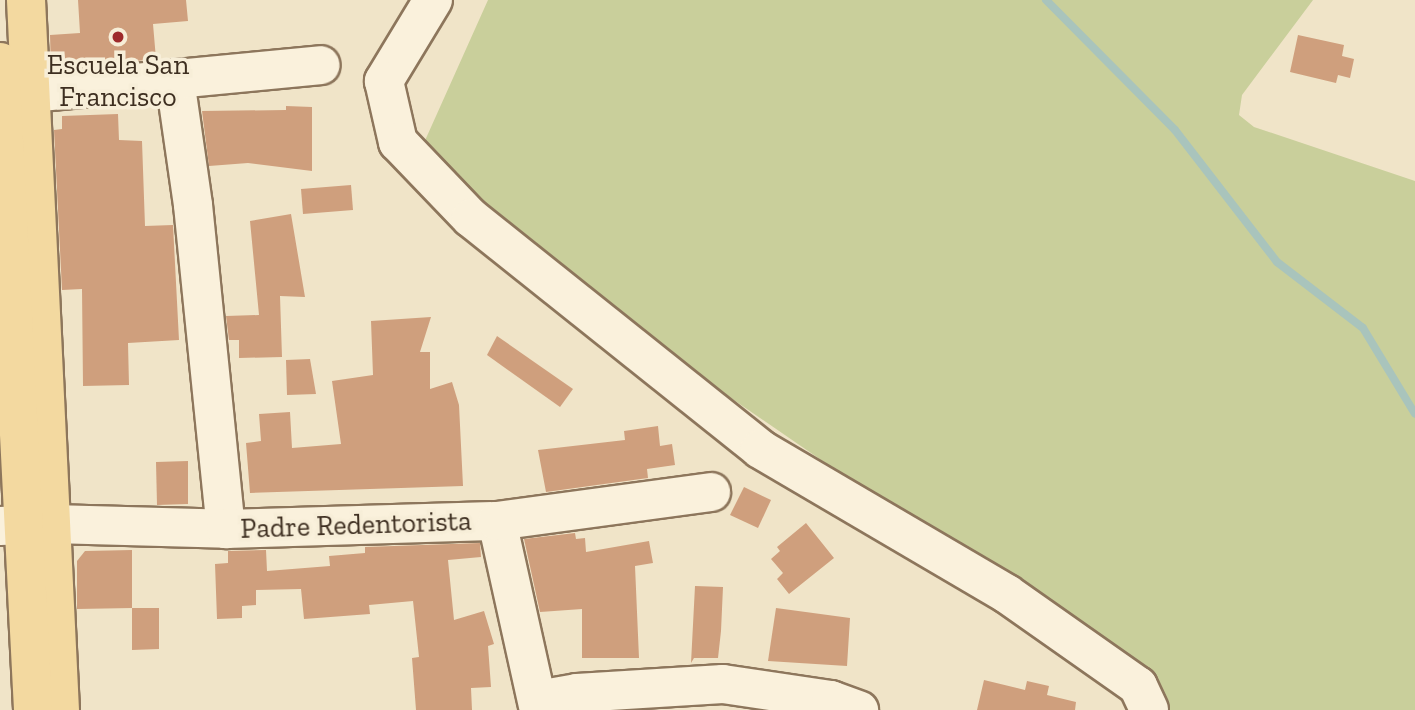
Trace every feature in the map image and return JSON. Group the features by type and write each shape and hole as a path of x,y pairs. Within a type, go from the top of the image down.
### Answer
{"main road":[{"path":"26,0 8,87 33,710"},
{"path":"25,526 61,710"}],"street":[{"path":"433,0 384,81 398,142 471,218 760,449 1007,594 1138,686 1149,710"},
{"path":"8,87 175,80 321,65"},
{"path":"175,80 193,205 226,529"},
{"name":"Padre Redentorista","path":"25,526 226,529 496,521 711,492"},
{"path":"496,521 539,705 577,693 723,684 831,700 859,710"}],"green space":[{"path":"488,0 1313,0 1242,95 1239,115 1254,127 1415,181 1415,710 1160,710 1087,643 474,221 423,145"}],"building":[{"path":"78,0 186,0 188,21 153,24 156,59 51,69 50,35 80,33"},
{"path":"1298,35 1344,45 1342,56 1354,59 1350,78 1338,75 1336,83 1290,72"},
{"path":"286,106 312,107 312,171 248,163 209,166 202,111 286,110"},
{"path":"118,114 119,140 142,141 145,226 173,225 179,340 128,343 129,385 83,386 82,289 62,290 54,130 62,129 62,116"},
{"path":"351,185 353,210 303,214 301,189"},
{"path":"291,214 305,297 280,296 282,357 239,358 239,340 229,340 226,316 259,315 250,221"},
{"path":"431,317 420,352 430,352 430,389 452,382 459,405 463,486 250,493 246,443 261,441 259,414 290,412 292,448 341,444 332,381 373,375 371,321"},
{"path":"497,336 573,389 560,407 487,355"},
{"path":"310,359 316,394 287,395 286,360"},
{"path":"658,426 660,446 672,444 675,465 647,469 648,478 546,492 538,450 625,440 624,431"},
{"path":"188,461 188,504 157,505 156,462"},
{"path":"744,487 771,500 758,528 730,515"},
{"path":"806,523 834,558 789,594 777,579 783,573 771,559 780,551 777,547"},
{"path":"575,533 576,539 585,538 586,552 649,541 653,563 635,566 639,658 582,658 582,609 540,612 524,539"},
{"path":"480,543 481,557 448,560 454,620 484,611 494,644 488,646 491,687 471,688 472,710 416,710 412,658 419,657 413,601 369,605 370,614 304,619 301,589 256,590 256,605 242,606 242,618 217,619 215,564 228,563 228,551 266,550 267,571 330,566 329,556 365,553 365,547"},
{"path":"132,550 132,608 77,609 77,561 85,551"},
{"path":"695,586 723,587 721,631 718,658 694,658 691,663"},
{"path":"132,608 159,608 159,649 132,650"},
{"path":"776,608 850,618 847,666 768,661"},
{"path":"984,680 1025,690 1027,681 1049,686 1047,695 1076,702 1075,710 977,710"}],"waterway":[{"path":"1046,0 1175,130 1277,262 1363,328 1415,414"}],"place":[{"name":"Escuela San Francisco","path":"118,37"}]}
